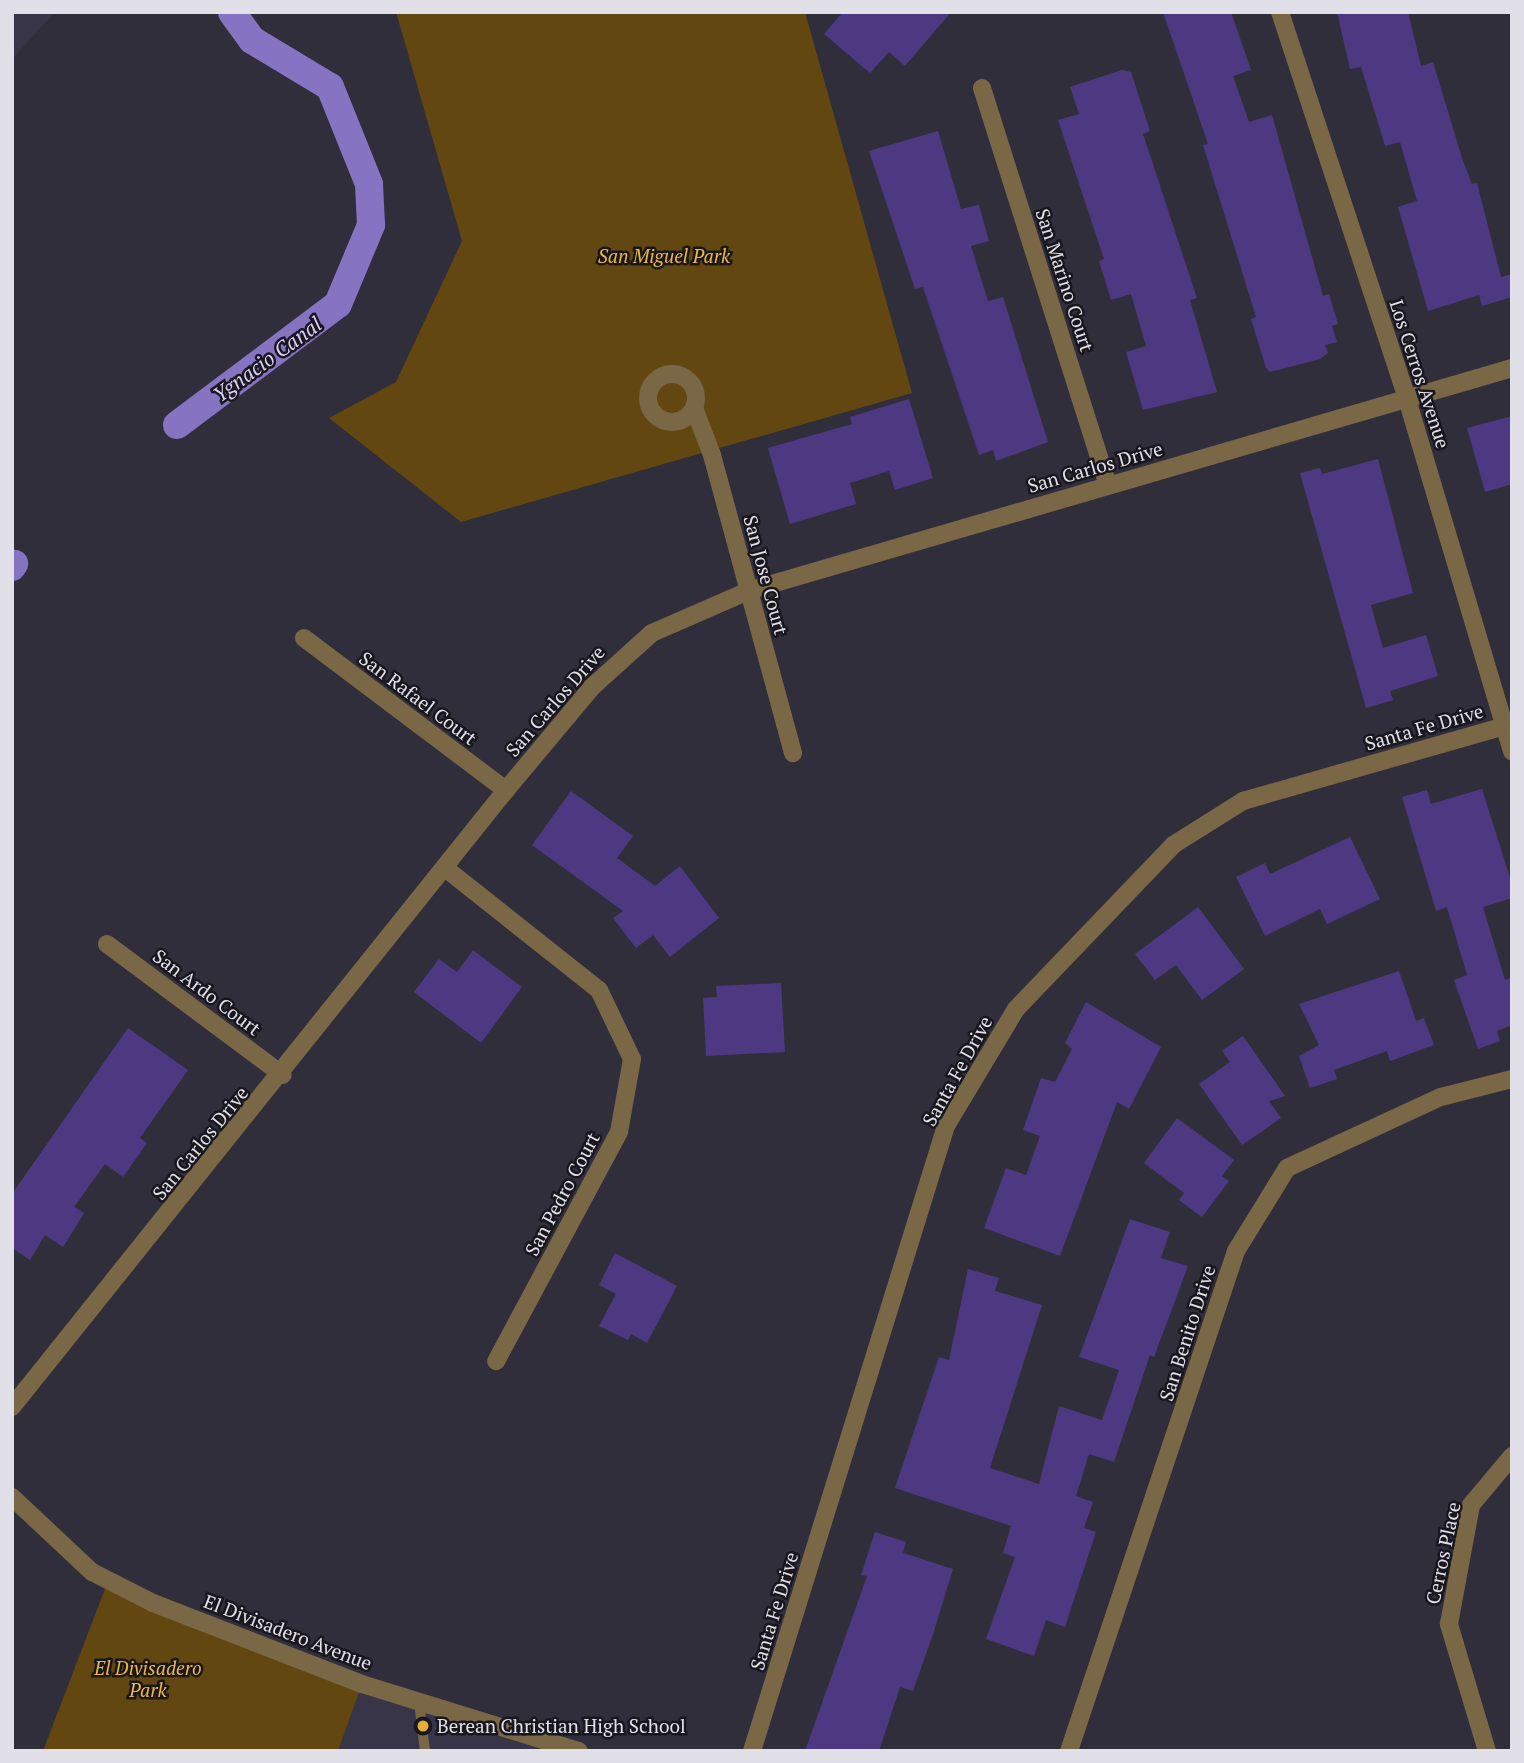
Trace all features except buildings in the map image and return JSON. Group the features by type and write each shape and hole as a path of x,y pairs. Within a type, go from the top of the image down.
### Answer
{"street":[{"name":"Los Cerros Avenue","path":"1280,12 1407,398 1512,752"},
{"name":"San Marino Court","path":"982,88 1108,485"},
{"name":"San Carlos Drive","path":"12,1407 282,1075 506,790 620,657 652,633 748,591 1512,368"},
{"name":"San Jose Court","path":"694,408 793,753"},
{"name":"San Rafael Court","path":"304,638 506,790"},
{"name":"Santa Fe Drive","path":"752,1751 946,1126 1016,1009 1173,845 1242,801 1504,726"},
{"name":"San Pedro Court","path":"445,868 599,990 632,1059 619,1132 496,1361"},
{"name":"San Ardo Court","path":"107,944 282,1075"},
{"name":"San Benito Drive","path":"1069,1751 1236,1251 1287,1168 1441,1097 1512,1079"},
{"name":"Cerros Place","path":"1487,1751 1449,1624 1471,1505 1512,1456"},
{"name":"El Divisadero Avenue","path":"12,1497 108,1581 218,1628 418,1702 579,1751"}],"lane":[{"path":"418,1702 425,1751"}],"shaded area":[{"path":"12,12 55,12 12,59"},
{"name":"Berean Christian High School","path":"362,1684 579,1751 338,1751"}],"green space":[{"name":"San Miguel Park","path":"396,12 805,12 912,393 461,522 329,418 396,382 462,241"},
{"name":"El Divisadero Park","path":"108,1581 362,1684 338,1751 43,1751"}],"waterway":[{"name":"Ygnacio Canal","path":"177,425 338,304 371,225 369,184 330,87 252,40 232,12"}],"place":[{"name":"Berean Christian High School","path":"423,1726"}]}
